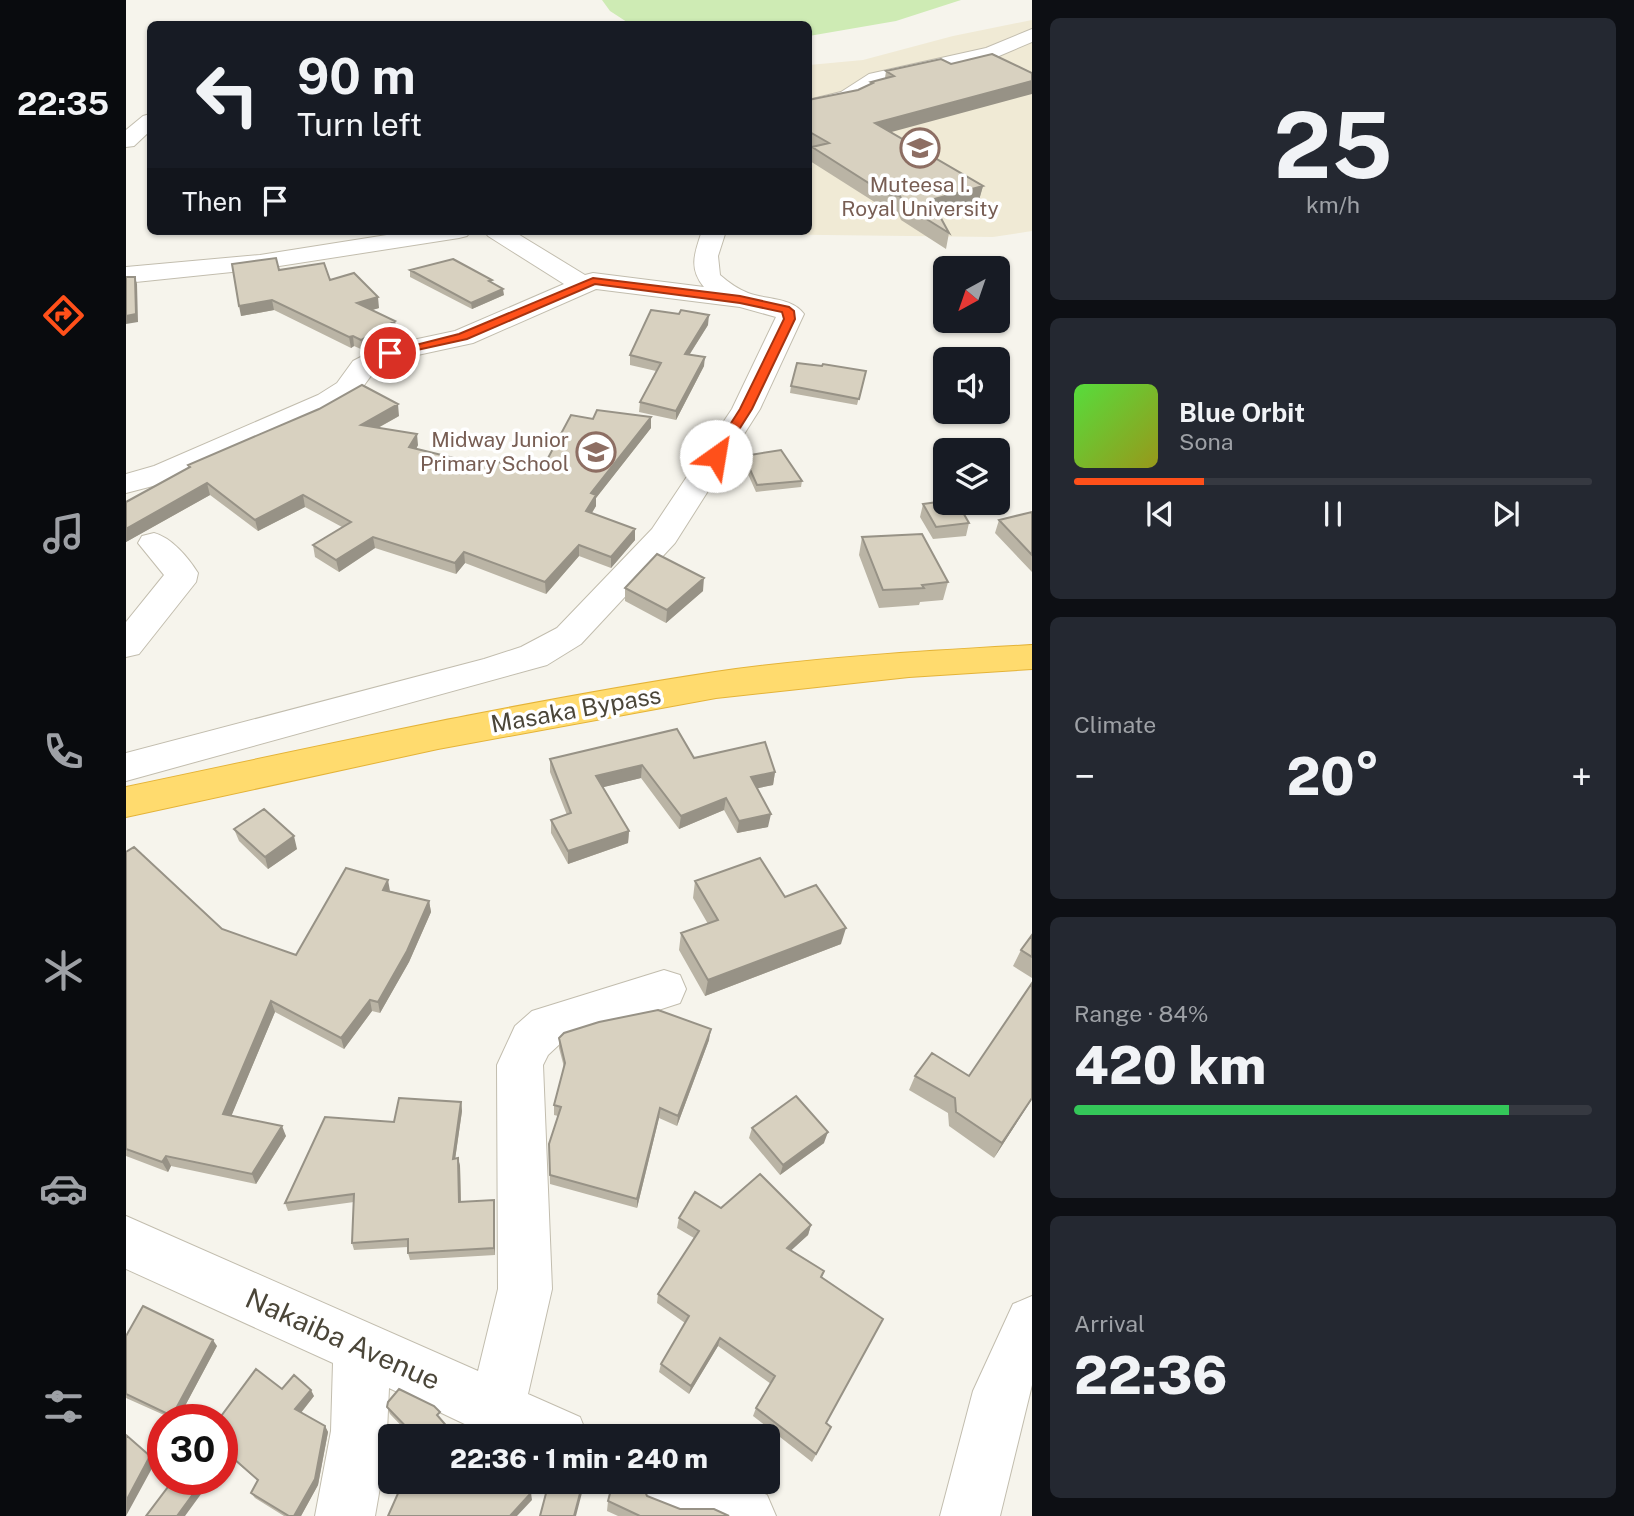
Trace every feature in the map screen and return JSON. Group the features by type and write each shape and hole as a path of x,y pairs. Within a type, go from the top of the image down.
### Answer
{"highway":[{"name":"Masaka Bypass","path":"130,787 716,685 909,665 1032,657"}],"street":[{"path":"812,105 848,97 876,78 992,52 1032,36"},
{"path":"126,144 147,123"},
{"path":"126,144 147,148"},
{"path":"126,275 260,261 433,235"},
{"path":"502,235 581,284"},
{"path":"713,235 703,265 709,281 740,299"},
{"path":"126,484 165,473 328,401 347,389 363,367 390,353 463,337 581,284 609,281 740,299 776,307 791,314 746,409 664,536 569,636 534,656 130,787"},
{"path":"126,645 179,582 181,573 176,564 153,543"},
{"path":"496,1410 525,1289 520,1065 531,1041 548,1025 664,989"},
{"name":"Nakaiba Avenue","path":"126,1242 529,1424"},
{"path":"970,1516 1001,1391 1032,1323"},
{"path":"345,1516 352,1488 361,1378 359,1345"},
{"path":"695,1494 746,1516"}],"shaded area":[{"name":"Muteesa I. Royal University","path":"1032,20 1032,231 993,237 812,235 812,65 863,60 953,36"}],"green space":[{"path":"602,0 961,0 896,21 812,35 812,21 625,21 610,11"}],"building":[{"path":"992,54 1032,73 1032,81 875,123 983,186 931,200 949,233 904,205 900,196 886,194 812,147 829,143 812,133 812,99 858,90 873,83 871,82 894,76 886,71 941,59 951,64"},
{"path":"276,258 279,270 324,263 330,280 354,273 378,297 357,303 395,321 361,340 349,337 272,300 239,306 232,264"},
{"path":"453,259 503,289 471,303 410,270"},
{"path":"126,277 135,277 136,314 126,316"},
{"path":"651,310 679,314 681,310 709,315 685,354 705,357 676,411 640,402 661,363 630,355"},
{"path":"797,363 866,371 859,399 791,386"},
{"path":"362,385 398,404 361,425 417,434 409,447 466,461 469,458 488,465 492,460 530,472 540,473 571,415 593,419 597,410 651,417 591,493 596,495 586,511 635,529 611,557 579,545 545,582 464,552 455,563 373,537 336,560 313,545 351,522 303,495 255,520 207,483 126,529 126,502 190,467 188,465 319,409"},
{"path":"781,450 802,481 757,485 744,456"},
{"path":"933,503 933,515 964,515 969,523 936,527 923,504"},
{"path":"1032,512 1032,555 999,520"},
{"path":"922,534 948,582 922,585 924,588 883,590 862,537"},
{"path":"657,554 704,578 667,610 625,588"},
{"path":"677,729 694,758 765,742 775,772 751,777 771,814 739,821 726,798 681,816 642,765 596,776 629,831 568,851 551,820 571,813 550,759"},
{"path":"264,809 294,836 265,857 234,829"},
{"path":"134,847 222,929 296,955 346,868 388,880 383,890 429,901 407,951 378,1002 370,1000 341,1038 271,1001 223,1114 282,1126 252,1174 166,1156 162,1162 126,1149 126,852"},
{"path":"760,858 785,897 816,885 846,928 708,980 681,933 718,920 695,881"},
{"path":"1032,935 1032,957 1021,950"},
{"path":"1032,983 1032,1098 1002,1143 956,1112 955,1098 915,1076 932,1053 969,1076"},
{"path":"658,1010 711,1029 678,1116 660,1108 637,1199 550,1175 549,1144 561,1107 554,1105 565,1063 559,1038 564,1033 599,1022"},
{"path":"796,1096 828,1132 783,1165 752,1128"},
{"path":"399,1098 461,1102 453,1159 458,1158 459,1202 494,1200 494,1248 408,1253 408,1239 352,1243 354,1194 285,1203 325,1117 394,1122"},
{"path":"760,1174 811,1225 787,1248 824,1271 821,1277 883,1319 826,1423 831,1427 816,1454 756,1408 775,1376 720,1338 691,1386 661,1364 689,1316 658,1294 699,1231 679,1218 695,1192 721,1208"},
{"path":"143,1306 213,1340 178,1404 147,1404 126,1394 126,1336"},
{"path":"256,1369 282,1389 294,1375 311,1390 295,1409 325,1426 315,1479 294,1516 289,1516 251,1493 258,1480 238,1462 238,1404 230,1404"},
{"path":"399,1389 434,1406 445,1424 403,1424 387,1407"},
{"path":"126,1435 147,1453 147,1462 126,1501"},
{"path":"398,1494 530,1494 510,1516 388,1516"},
{"path":"546,1494 580,1494 574,1516 540,1516"},
{"path":"610,1494 646,1494 680,1509 714,1509 729,1516 640,1516 608,1501"},
{"path":"162,1495 192,1495 177,1516 146,1516"}],"place":[{"name":"Muteesa I. Royal University","path":"920,148"},
{"name":"Midway Junior Primary School","path":"596,452"}],"route":[{"path":"390,353 463,337 489,323 593,281 740,299 786,310 791,314 790,319 746,409 716,456"}]}
